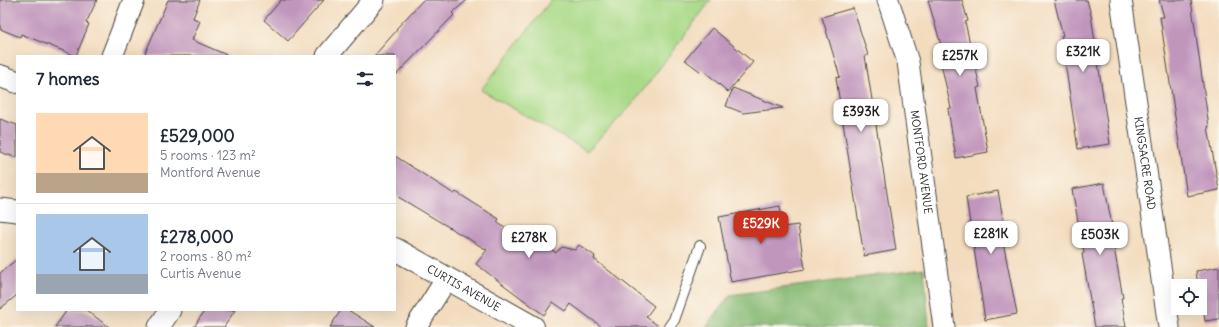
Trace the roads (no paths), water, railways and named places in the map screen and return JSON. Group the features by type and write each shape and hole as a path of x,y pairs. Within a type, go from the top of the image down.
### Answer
{"street":[{"path":"112,55 134,0"},
{"path":"328,55 374,0"},
{"name":"MONTFORD AVENUE","path":"888,0 908,62 944,327"},
{"name":"KINGSACRE ROAD","path":"1121,0 1169,327"},
{"path":"0,76 16,82"},
{"path":"0,209 16,211"},
{"name":"CURTIS AVENUE","path":"396,250 533,327"},
{"path":"416,327 447,278"},
{"path":"159,327 169,311"}],"lane":[{"path":"669,327 674,320 700,246"}]}
